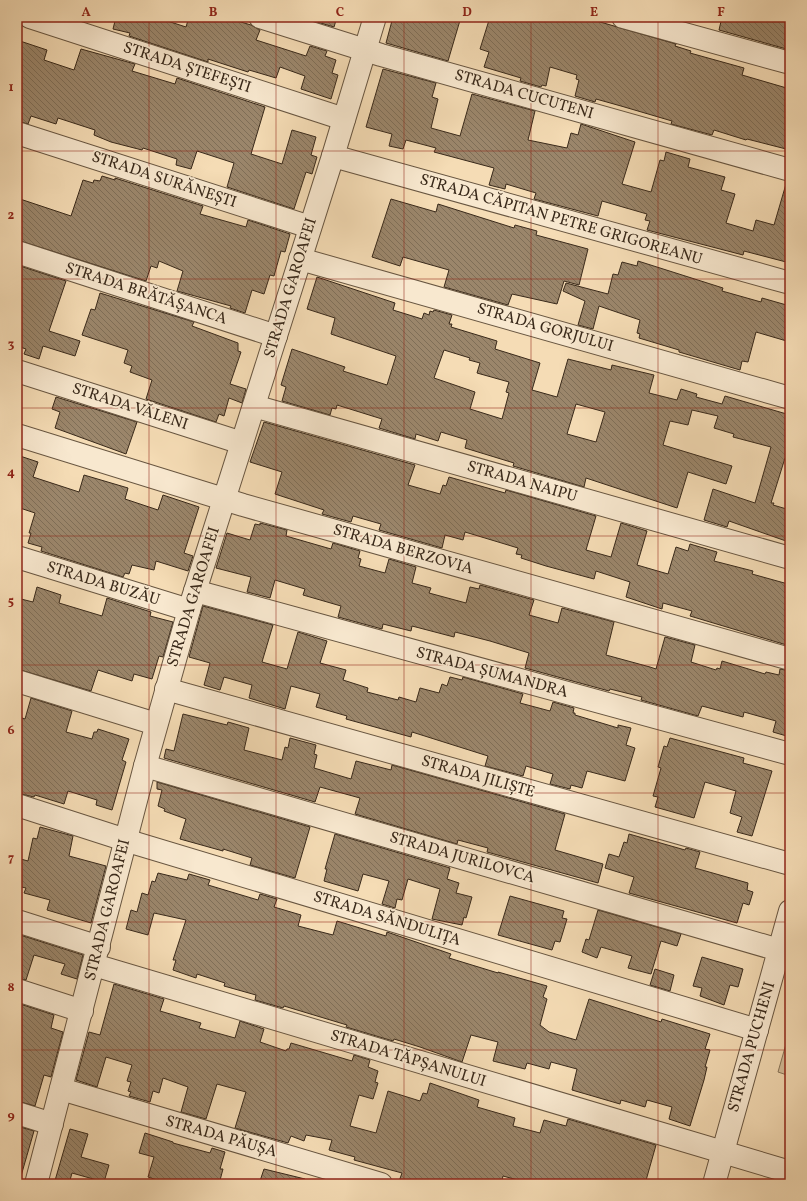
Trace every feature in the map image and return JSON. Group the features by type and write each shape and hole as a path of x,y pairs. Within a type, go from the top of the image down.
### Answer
{"street":[{"name":"STRADA ȘTEFEȘTI","path":"30,17 344,119"},
{"name":"STRADA CUCUTENI","path":"260,17 365,50 790,170"},
{"name":"STRADA GAROAFEI","path":"36,1184 166,689 192,601 333,156 374,17"},
{"path":"623,17 790,63"},
{"name":"STRADA SURĂNEȘTI","path":"17,133 310,227"},
{"name":"STRADA CĂPITAN PETRE GRIGOREANU","path":"333,156 790,284"},
{"name":"STRADA BRĂTĂȘANCA","path":"17,252 276,336"},
{"name":"STRADA GORJULUI","path":"300,259 790,398"},
{"name":"STRADA VĂLENI","path":"17,371 242,443"},
{"name":"STRADA NAIPU","path":"254,406 790,558"},
{"name":"STRADA BERZOVIA","path":"17,435 224,500 790,659"},
{"name":"STRADA BUZĂU","path":"17,557 192,601"},
{"name":"STRADA ȘUMANDRA","path":"192,601 790,754"},
{"path":"17,681 156,724"},
{"name":"STRADA JILIȘTE","path":"166,689 790,864"},
{"name":"STRADA JURILOVCA","path":"145,766 780,950"},
{"name":"STRADA SĂNDULIȚA","path":"17,805 126,840 757,1030"},
{"name":"STRADA PUCHENI","path":"714,1184 789,920"},
{"name":"STRADA TĂPȘANULUI","path":"17,921 97,956 790,1172"},
{"path":"17,990 82,1011"},
{"name":"STRADA PĂUȘA","path":"61,1089 381,1184"},
{"path":"17,1113 52,1124"}],"shaded area":[{"path":"790,1030 790,1076 778,1072"}],"building":[{"path":"116,17 155,17 186,27 189,17 224,17 251,25 260,30 256,40 306,56 310,46 327,51 325,56 336,60 332,73 338,75 331,99 301,89 305,76 280,67 276,78 249,70 248,72 208,59 208,62 129,36 130,33 113,29"},
{"path":"318,17 337,17 334,27 317,22"},
{"path":"393,17 461,17 448,61 386,43"},
{"path":"490,17 583,17 676,44 675,46 691,51 690,53 744,68 742,75 790,89 790,150 746,140 714,130 712,135 671,124 672,121 621,106 596,99 595,102 575,96 579,80 576,79 577,75 550,67 546,86 542,85 541,87 520,81 521,78 484,67 489,52 480,49"},
{"path":"722,17 790,17 790,50 719,30"},
{"path":"17,40 47,50 44,60 74,70 81,49 135,64 132,71 175,84 177,78 265,107 251,154 282,164 292,130 316,137 311,155 317,157 312,174 306,172 294,209 227,187 234,163 197,151 191,169 176,165 177,159 143,148 142,150 111,142 94,135 95,130 58,118 56,124 31,116 28,124 17,121"},
{"path":"383,69 436,83 432,97 438,99 431,128 460,136 472,94 535,111 528,140 567,148 571,133 578,135 581,124 635,142 622,184 651,192 660,160 664,161 666,152 690,159 688,167 725,177 721,190 735,194 726,223 753,231 756,220 774,225 786,184 790,185 790,263 744,251 743,255 647,230 650,221 645,220 647,214 602,201 598,216 534,199 536,193 506,184 505,189 489,185 494,168 434,152 436,148 406,140 403,149 389,146 392,134 366,127"},
{"path":"102,176 115,180 115,178 203,206 200,214 246,227 248,220 290,234 285,252 281,251 274,276 270,275 264,294 252,290 245,313 230,308 231,306 177,291 183,271 159,261 157,268 151,266 146,281 17,240 17,198 71,216 83,180 93,183 94,180 100,181"},
{"path":"391,199 436,212 438,204 514,228 515,225 537,231 536,235 588,249 579,285 564,281 557,304 512,294 508,305 444,287 449,270 403,257 400,266 372,257"},
{"path":"638,261 723,288 722,291 761,302 762,298 790,306 790,342 756,332 748,362 742,361 740,370 679,352 679,350 639,338 640,334 637,333 640,320 599,306 593,329 578,325 585,301 563,291 566,283 608,294 613,274 618,275 622,262 637,266"},
{"path":"17,265 66,281 49,331 80,341 75,356 43,346 39,359 24,354 26,349 17,346"},
{"path":"317,277 395,303 393,310 422,319 424,313 429,315 430,311 433,312 434,310 452,315 449,324 452,324 451,327 497,341 495,349 540,363 532,390 557,397 568,359 611,370 612,365 654,375 649,393 677,400 681,389 697,394 696,397 722,404 725,396 790,415 790,460 785,458 771,503 790,510 790,528 786,541 729,521 727,527 704,520 713,489 755,503 771,447 733,437 734,434 714,428 718,416 692,410 688,425 670,421 663,445 732,466 726,484 688,472 677,508 586,478 584,487 513,466 514,463 465,448 467,440 441,432 438,441 416,434 415,439 379,428 382,419 337,405 336,409 332,408 330,415 282,401 286,387 281,385 292,349 345,367 343,371 387,385 396,356 331,334 335,318 307,309","holes":["444,350 470,358 469,360 480,363 477,373 509,382 506,392 509,393 502,419 470,409 475,392 434,378","576,404 605,412 596,442 567,434"]},
{"path":"100,293 194,322 192,326 238,343 238,351 241,352 230,384 246,389 242,403 229,398 224,416 219,414 216,422 146,399 152,380 130,372 132,366 124,363 128,350 82,335 91,309 95,310"},
{"path":"56,397 137,422 126,454 55,428 60,412 52,409"},
{"path":"264,422 415,465 408,485 440,494 443,485 446,486 449,477 505,493 506,490 596,516 586,550 611,557 621,523 647,531 637,565 668,574 676,547 688,551 690,544 717,552 714,561 753,571 752,574 788,584 785,593 790,594 790,646 690,616 692,611 663,603 662,609 626,597 630,582 596,571 594,579 546,566 521,558 522,555 516,554 518,548 465,532 463,540 445,535 442,548 379,530 381,524 353,516 351,522 322,514 324,510 275,494 282,472 250,462"},
{"path":"17,455 38,462 33,477 79,492 84,475 128,488 125,499 158,510 163,495 199,507 184,553 193,556 188,571 156,561 154,570 132,565 129,574 125,573 123,577 41,551 42,547 28,543 31,533 29,533 35,513 17,507"},
{"path":"260,523 287,530 286,536 331,549 333,543 360,551 358,558 361,559 359,566 385,573 389,559 416,567 412,583 431,588 429,593 466,603 470,587 479,589 480,585 534,600 529,615 558,623 562,608 614,622 606,655 656,669 665,637 695,645 691,662 716,670 717,668 720,669 722,661 765,674 766,672 779,675 780,669 790,671 790,737 773,732 776,721 744,712 743,717 702,706 698,716 641,700 642,697 610,689 609,691 525,668 529,653 490,641 455,632 454,637 412,626 411,631 383,624 382,629 338,617 341,606 303,595 305,589 275,580 270,598 247,592 251,577 216,568 227,533 250,540 255,524 260,525"},
{"path":"37,587 61,595 59,603 102,616 107,598 151,612 150,616 173,622 163,657 159,656 152,679 134,674 132,681 98,670 91,691 17,669 17,598 33,602"},
{"path":"203,606 273,625 262,662 287,669 298,632 327,641 320,663 346,670 343,680 368,688 367,692 398,700 399,697 416,702 420,688 439,693 442,684 447,686 450,677 462,680 463,677 523,694 520,703 550,711 553,702 574,708 573,713 575,713 575,715 618,728 618,725 631,728 626,745 635,748 625,781 587,771 582,788 571,785 570,789 550,784 553,774 526,766 523,776 485,766 488,756 412,732 411,737 346,719 347,716 316,707 320,694 291,686 285,709 249,698 252,685 224,677 220,690 204,685 210,663 189,657"},
{"path":"31,698 72,711 66,732 92,739 94,732 97,732 98,729 129,739 122,760 126,762 112,810 96,805 97,800 68,791 64,804 35,795 34,797 17,793 17,716 25,719"},
{"path":"183,714 227,725 228,722 249,728 244,750 282,760 285,747 288,748 290,738 316,745 314,754 317,755 314,768 351,779 356,761 391,770 392,765 565,814 555,850 603,864 598,883 487,852 488,848 458,840 457,844 355,814 360,798 320,787 315,802 164,758 166,749 174,751"},
{"path":"670,738 744,758 743,763 772,771 752,836 737,832 742,817 730,813 736,791 705,782 694,818 655,807 658,797 653,796 661,768 658,767 664,746 667,747"},
{"path":"157,782 310,827 295,878 250,865 252,858 223,849 223,851 180,839 186,819 164,811 165,809 158,806 162,790 157,789"},
{"path":"40,827 73,836 69,856 106,866 91,923 47,910 50,900 24,893 26,888 17,886 17,858 28,861 33,838 37,839"},
{"path":"335,834 450,868 447,879 459,883 456,893 472,897 466,918 464,917 462,925 432,919 440,889 408,879 402,900 397,899 395,908 382,904 389,881 363,874 358,891 324,881 327,869 325,869"},
{"path":"629,834 685,850 686,848 700,852 695,868 748,883 747,890 753,892 749,905 743,903 737,923 629,893 634,877 605,868 609,854 619,857 624,842 627,843"},
{"path":"158,873 187,880 189,874 210,880 208,885 258,900 260,894 277,899 274,907 301,915 298,926 333,935 337,921 386,936 387,932 451,954 449,958 547,986 543,997 547,999 540,1025 549,1032 576,1040 589,999 661,1022 662,1019 710,1034 705,1049 710,1050 705,1067 707,1067 690,1126 669,1119 672,1107 647,1100 645,1107 621,1100 620,1104 572,1090 577,1069 551,1062 549,1069 527,1063 525,1069 493,1061 498,1042 471,1035 462,1062 420,1047 394,1039 393,1041 346,1027 347,1025 284,1006 283,1008 255,1000 256,995 224,986 225,983 197,974 196,978 173,970 176,960 173,960 186,920 154,913 148,935 126,929 131,910 137,912 142,893 148,895 152,881 155,882"},
{"path":"510,896 564,911 562,918 567,919 560,942 555,941 552,950 498,935"},
{"path":"598,910 681,934 677,946 661,941 651,974 628,968 632,956 601,947 597,958 582,952 586,939 589,940"},
{"path":"17,934 83,955 77,979 61,974 65,964 34,955 26,980 17,978"},
{"path":"702,957 743,969 738,987 730,985 724,1005 700,996 702,988 693,986"},
{"path":"655,969 674,975 670,991 650,985"},
{"path":"114,984 164,999 160,1011 201,1023 199,1028 235,1038 240,1021 264,1029 260,1042 286,1051 289,1049 291,1043 352,1061 354,1055 370,1060 368,1067 378,1071 375,1082 378,1083 373,1099 359,1095 350,1126 376,1133 388,1091 420,1101 423,1093 427,1094 430,1083 479,1100 477,1107 515,1118 513,1126 540,1133 544,1120 566,1126 568,1119 656,1145 645,1184 532,1184 503,1176 501,1184 398,1184 402,1173 354,1160 355,1157 329,1150 332,1140 306,1135 304,1141 291,1136 288,1143 235,1128 246,1092 217,1084 206,1119 181,1112 188,1087 163,1078 159,1093 153,1091 150,1102 129,1096 131,1092 128,1091 131,1082 127,1081 132,1065 106,1057 97,1087 76,1080 89,1032 100,1035"},
{"path":"17,1003 54,1015 51,1028 63,1032 51,1077 44,1075 35,1106 17,1101"},
{"path":"17,1126 34,1131 21,1176 17,1175"},
{"path":"70,1129 88,1134 81,1157 109,1165 104,1182 72,1173 69,1184 54,1184"},
{"path":"145,1133 173,1143 210,1153 212,1148 225,1152 220,1169 223,1169 219,1184 169,1184 148,1177 154,1157 139,1153"},
{"path":"264,1169 305,1179 304,1184 259,1184"}]}
